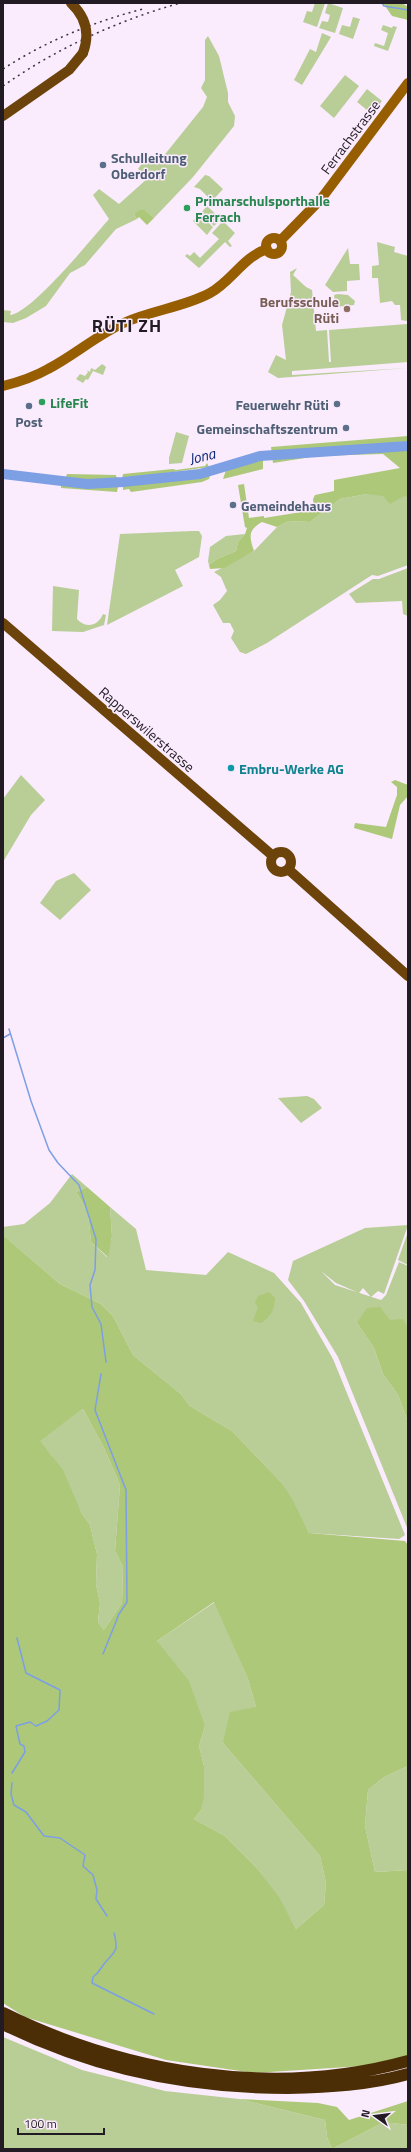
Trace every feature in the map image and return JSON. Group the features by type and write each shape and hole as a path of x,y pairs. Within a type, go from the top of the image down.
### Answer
{"highway":[{"path":"3,2013 51,2035 98,2052 133,2061 190,2072 252,2078 305,2077 367,2071 408,2061"},
{"path":"3,2024 55,2047 98,2062 150,2075 192,2082 251,2087 321,2087 367,2082 408,2074"}],"main road":[{"path":"3,116 69,70 83,53 87,42 86,26 81,14 71,3"},
{"name":"Ferrachstrasse","path":"3,386 28,379 48,369 127,322 194,301 210,293 230,278 251,257 267,249 267,242 270,239 274,238 280,241 321,199 408,83"},
{"name":"Rapperswilerstrasse","path":"3,623 274,856"},
{"path":"280,852 288,854 291,862 288,869 281,871 274,868 271,862 274,856 280,852"},
{"path":"288,869 408,976"}],"green space":[{"path":"315,3 325,3 317,27 303,22 307,11 312,12"},
{"path":"328,3 343,8 335,33 319,28 322,21 328,22 330,15 325,13"},
{"path":"383,3 402,3 408,7 408,20 392,16"},
{"path":"353,17 360,19 353,39 339,34 342,25 350,27"},
{"path":"383,25 392,28 393,26 397,27 388,51 374,46 375,43 384,46 388,33 381,30"},
{"path":"322,33 331,37 302,85 294,80 310,49 316,52"},
{"path":"208,36 219,56 228,93 228,102 235,116 234,126 193,177 154,218 145,210 134,214 137,219 116,229 85,265 70,273 46,306 26,318 13,323 3,322 3,310 11,311 10,315 20,311 32,302 47,289 109,219 93,195 99,189 119,204 148,178 138,169 148,155 158,163 203,107 207,97 201,88 205,80 205,40"},
{"path":"345,75 359,86 334,118 320,106"},
{"path":"367,89 382,101 372,114 357,102"},
{"path":"205,175 209,176 223,189 212,201 200,189 194,187"},
{"path":"207,206 221,219 214,226 201,213"},
{"path":"140,210 145,210 154,218 147,225 139,217 137,219 134,214"},
{"path":"199,214 213,227 207,235 193,221"},
{"path":"223,221 235,233 228,241 232,246 230,247 225,242 199,268 185,256 187,254 190,256 194,252 200,258 219,239 212,233"},
{"path":"377,242 395,247 394,252 408,256 408,362 292,371 292,375 408,368 278,378 268,372 276,355 286,360 282,325 291,292 290,272 297,268 293,275 306,287 312,290 316,331 327,330 329,362 331,362 329,330 407,324 407,321 401,320 400,305 395,305 392,301 380,303 378,278 372,278 372,266 379,265"},
{"path":"348,248 350,264 359,264 360,280 347,281 347,291 333,292 325,285"},
{"path":"334,295 348,295 355,301 354,305 335,307"},
{"path":"102,364 106,367 103,375 93,371 88,380 86,379 83,383 76,379 80,374 85,376 88,372 87,370 90,372 91,368 95,370"},
{"path":"176,432 189,436 182,463 169,464 169,458"},
{"path":"408,436 408,497 404,496 390,504 383,496 367,494 340,499 310,522 289,521 277,527 262,522 254,528 251,534 251,541 254,551 224,568 210,569 209,565 217,559 236,551 238,542 245,534 247,528 245,527 238,485 244,484 249,518 264,516 264,518 314,510 313,499 315,495 334,491 334,480 400,468 383,454 318,456 273,463 271,447"},
{"path":"258,458 263,458 263,469 223,479 226,470"},
{"path":"207,463 209,467 122,479 123,474 173,469 176,470 205,466"},
{"path":"67,474 116,475 117,479 92,481 65,479"},
{"path":"210,476 209,479 202,482 131,492 129,489 123,490 123,487 127,485"},
{"path":"408,476 408,565 378,576 372,575 267,643 246,654 240,652 231,638 234,631 230,623 223,623 213,605 220,600 227,591 221,577 214,572 254,551 277,527 289,521 310,522 340,499 367,494"},
{"path":"61,485 118,487 117,492 61,488"},
{"path":"199,531 202,536 199,557 175,570 183,586 107,625 120,534"},
{"path":"245,534 238,542 236,551 217,559 209,565 208,561 210,547 226,536"},
{"path":"408,568 408,616 403,614 402,601 356,603 349,594 373,579 379,579"},
{"path":"53,586 79,590 77,619 84,624 92,625 101,618 103,614 106,615 104,625 83,632 52,631"},
{"path":"21,775 45,800 31,815 3,862 3,799"},
{"path":"395,780 408,785 408,796 400,805 392,839 354,828 355,823 386,827 397,795 397,787 391,782"},
{"path":"74,873 91,890 60,920 40,903 56,881"},
{"path":"307,1096 314,1099 322,1108 301,1123 278,1098"},
{"path":"72,1174 87,1187 76,1192 88,1212 91,1242 107,1257 112,1236 110,1207 136,1229 146,1270 206,1275 228,1252 274,1273 301,1303 333,1359 405,1535 399,1539 309,1533 282,1483 232,1431 190,1406 181,1394 133,1355 113,1316 101,1304 60,1284 3,1235 3,1227 24,1224 50,1203"},
{"path":"87,1187 110,1207 112,1236 108,1257 91,1242 88,1212 76,1192"},
{"path":"408,1225 384,1294 378,1291 371,1297 381,1300 386,1295 399,1262 408,1266 408,1327 403,1320 357,1323 374,1348 383,1374 398,1395 408,1422 408,1530 338,1357 304,1301 288,1280 293,1261 365,1228","holes":["321,1271 336,1283 357,1292 335,1285","363,1288 371,1297 359,1293"]},
{"path":"408,1232 408,1265 398,1260"},
{"path":"3,1235 60,1284 101,1304 113,1316 133,1355 181,1394 190,1406 232,1431 282,1483 309,1533 405,1541 408,1545 408,1766 384,1777 368,1790 365,1826 375,1872 408,1870 408,2056 363,2066 254,2073 166,2060 25,2017 3,2003","holes":["83,1409 104,1448 120,1485 115,1551 123,1567 122,1603 104,1630 98,1622 100,1603 96,1584 97,1554 90,1525 81,1512 63,1470 40,1441","214,1602 248,1679 256,1707 230,1712 223,1743 320,1856 326,1883 324,1905 296,1929 279,1897 256,1867 225,1836 194,1819 201,1810 204,1797 204,1766 199,1746 205,1726 189,1681 157,1641"]},
{"path":"269,1292 275,1298 271,1313 261,1323 253,1321 258,1307 255,1303 258,1296"},
{"path":"380,1307 390,1320 403,1319 408,1327 408,1422 398,1395 383,1374 374,1348 357,1323 367,1308"},
{"path":"83,1409 104,1448 120,1485 115,1551 123,1567 122,1603 104,1630 98,1622 100,1603 96,1584 97,1554 90,1525 81,1512 51,1455 39,1441"},
{"path":"215,1602 248,1679 256,1707 223,1743 320,1856 326,1883 324,1905 296,1929 278,1897 256,1867 225,1836 194,1819 201,1810 204,1766 199,1746 205,1726 157,1641"},
{"path":"408,1766 408,1870 375,1872 365,1826 368,1790 384,1777"},
{"path":"3,2037 82,2070 165,2091 239,2099 325,2120 327,2137 332,2149 3,2149"},
{"path":"239,2099 318,2103 337,2107 349,2120 408,2101 408,2125 384,2122 332,2149 327,2137 325,2120"},
{"path":"384,2122 408,2125 408,2149 332,2149"}],"waterway":[{"path":"382,3 384,6 408,10"},
{"name":"Jona","path":"3,474 87,484 123,482 200,474 260,456 408,446"},
{"path":"9,1029 31,1101 49,1150 58,1163 79,1185 96,1239 95,1270 90,1285 92,1307 101,1324 106,1362"},
{"path":"3,1038 10,1034"},
{"path":"101,1374 95,1410 126,1490 127,1602 119,1614 103,1654"},
{"path":"12,1773 25,1752 24,1746 20,1744 16,1726 30,1722 36,1726 47,1721 59,1710 60,1690 26,1673 17,1638"},
{"path":"12,1783 11,1794 14,1805 26,1812 44,1836 60,1838 85,1855 83,1866 93,1875 97,1890 96,1899 107,1916"},
{"path":"114,1933 116,1944 115,1951 93,1977 92,1983 154,2014"}],"railway":[{"path":"3,86 24,72 88,37 133,18 180,3"},
{"path":"3,69 19,59 70,33 143,9"}],"place":[{"name":"Schulleitung Oberdorf","path":"103,165"},
{"name":"Primarschulsporthalle Ferrach","path":"187,208"},
{"name":"Berufsschule Rüti","path":"347,309"},
{"name":"LifeFit","path":"42,402"},
{"name":"Feuerwehr Rüti","path":"337,404"},
{"name":"Post","path":"29,406"},
{"name":"Gemeinschaftszentrum","path":"346,428"},
{"name":"Gemeindehaus","path":"233,505"},
{"name":"Embru-Werke AG","path":"231,768"}],"district":[{"name":"RÜTI ZH","path":"127,325"}]}
